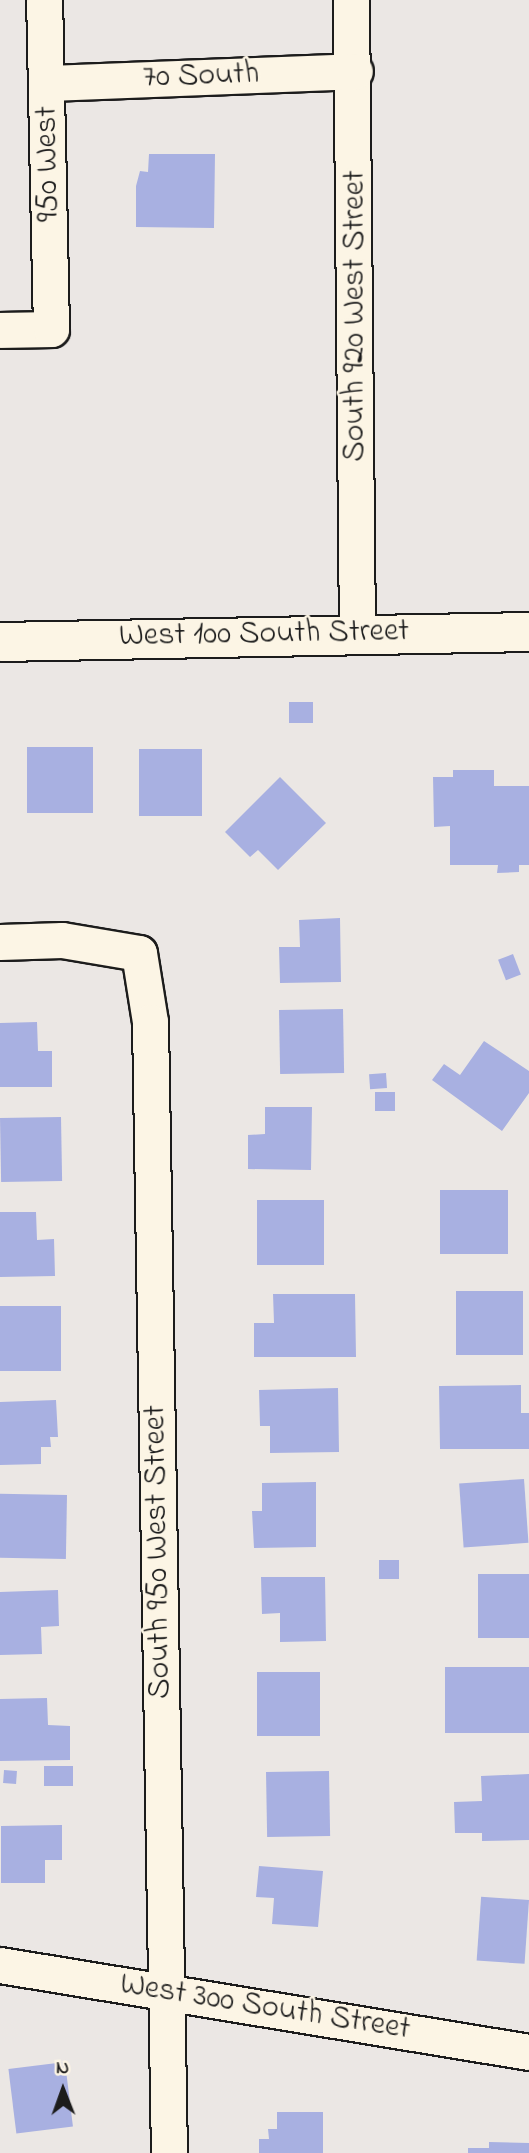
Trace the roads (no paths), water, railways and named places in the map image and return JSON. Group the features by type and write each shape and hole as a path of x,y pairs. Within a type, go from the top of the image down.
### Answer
{"street":[{"name":"950 West","path":"0,330 51,328 44,0"},
{"name":"South 920 West Street","path":"351,0 355,71 357,631"},
{"name":"70 South","path":"47,83 355,71"},
{"name":"West 100 South Street","path":"0,642 357,631 529,632"},
{"name":"South 950 West Street","path":"0,942 62,940 139,953 150,1022 169,2153"},
{"name":"West 300 South Street","path":"0,1965 529,2052"}]}
